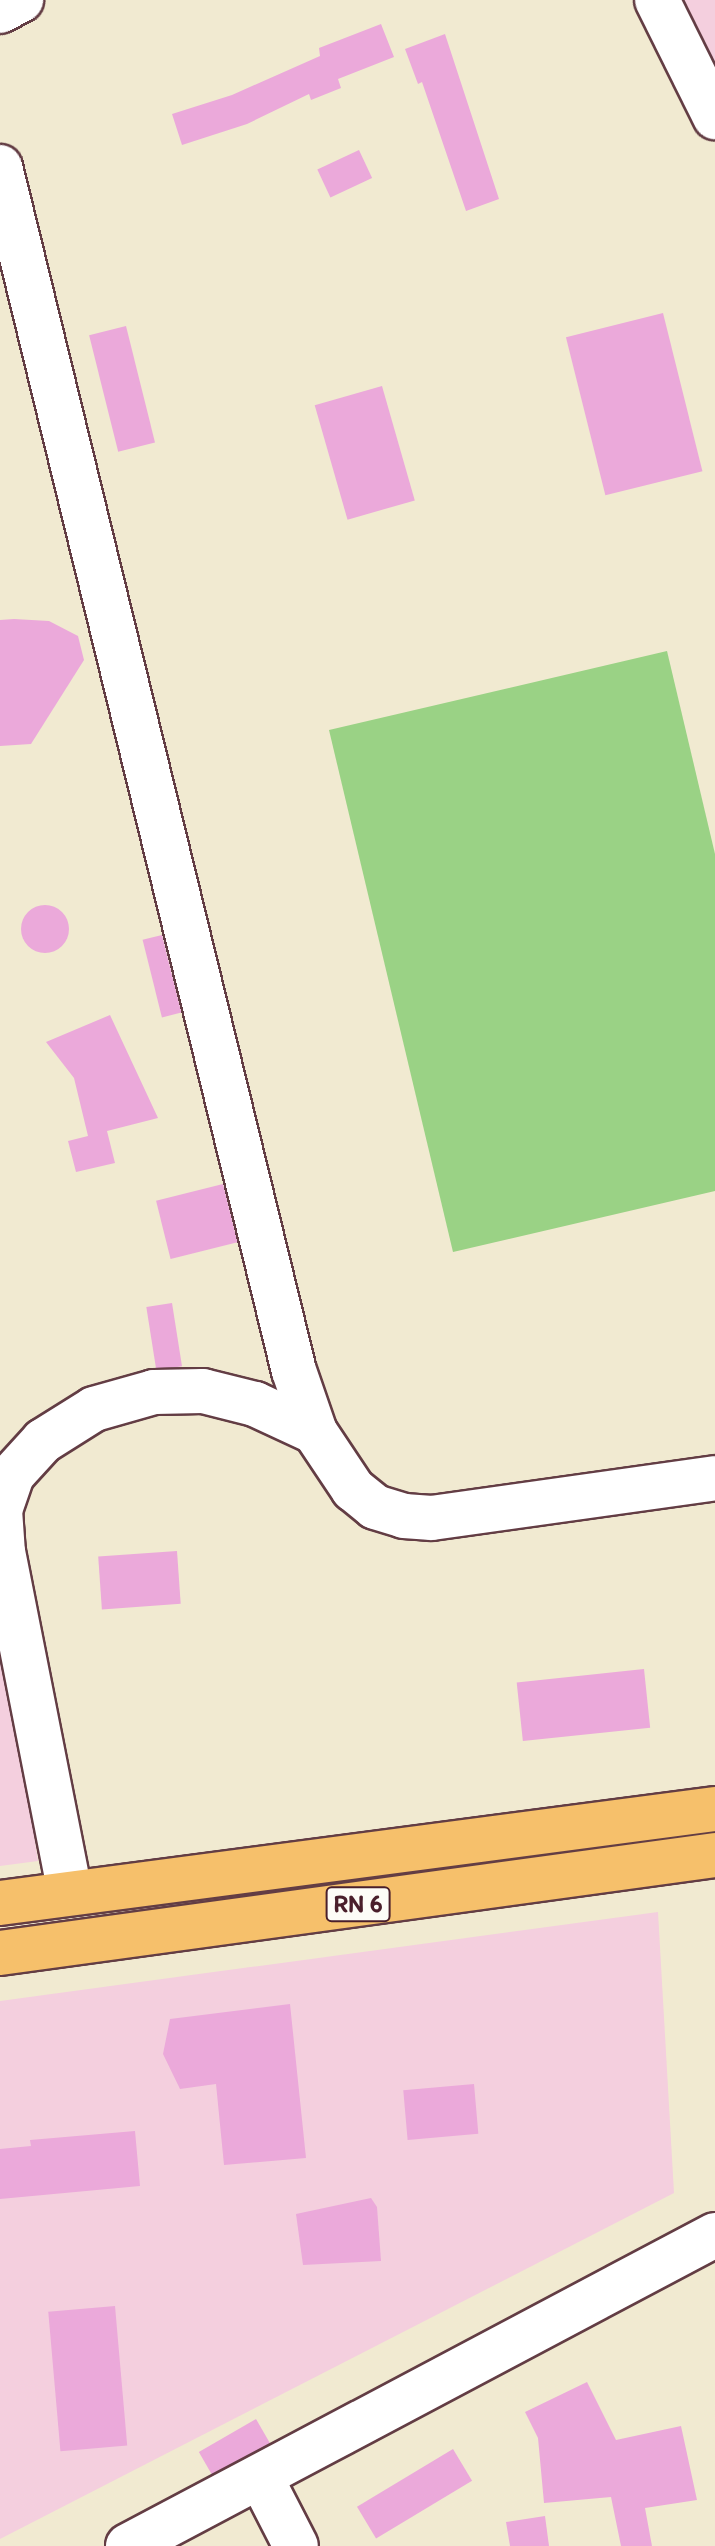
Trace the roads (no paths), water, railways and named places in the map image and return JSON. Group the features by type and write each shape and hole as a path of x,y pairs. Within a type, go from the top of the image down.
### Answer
{"main road":[{"name":"RN 6","path":"0,1903 715,1809"},
{"name":"RN 6","path":"0,1953 715,1855"}],"street":[{"path":"0,11 21,0"},
{"path":"657,0 715,117"},
{"path":"0,167 294,1371 315,1432 353,1489 375,1507 404,1516 432,1518 715,1478"},
{"path":"70,1893 3,1553 0,1510 12,1475 43,1441 94,1409 154,1392 203,1391 255,1404 315,1432"},
{"path":"128,2546 715,2235"},
{"path":"261,2478 296,2546"}]}
